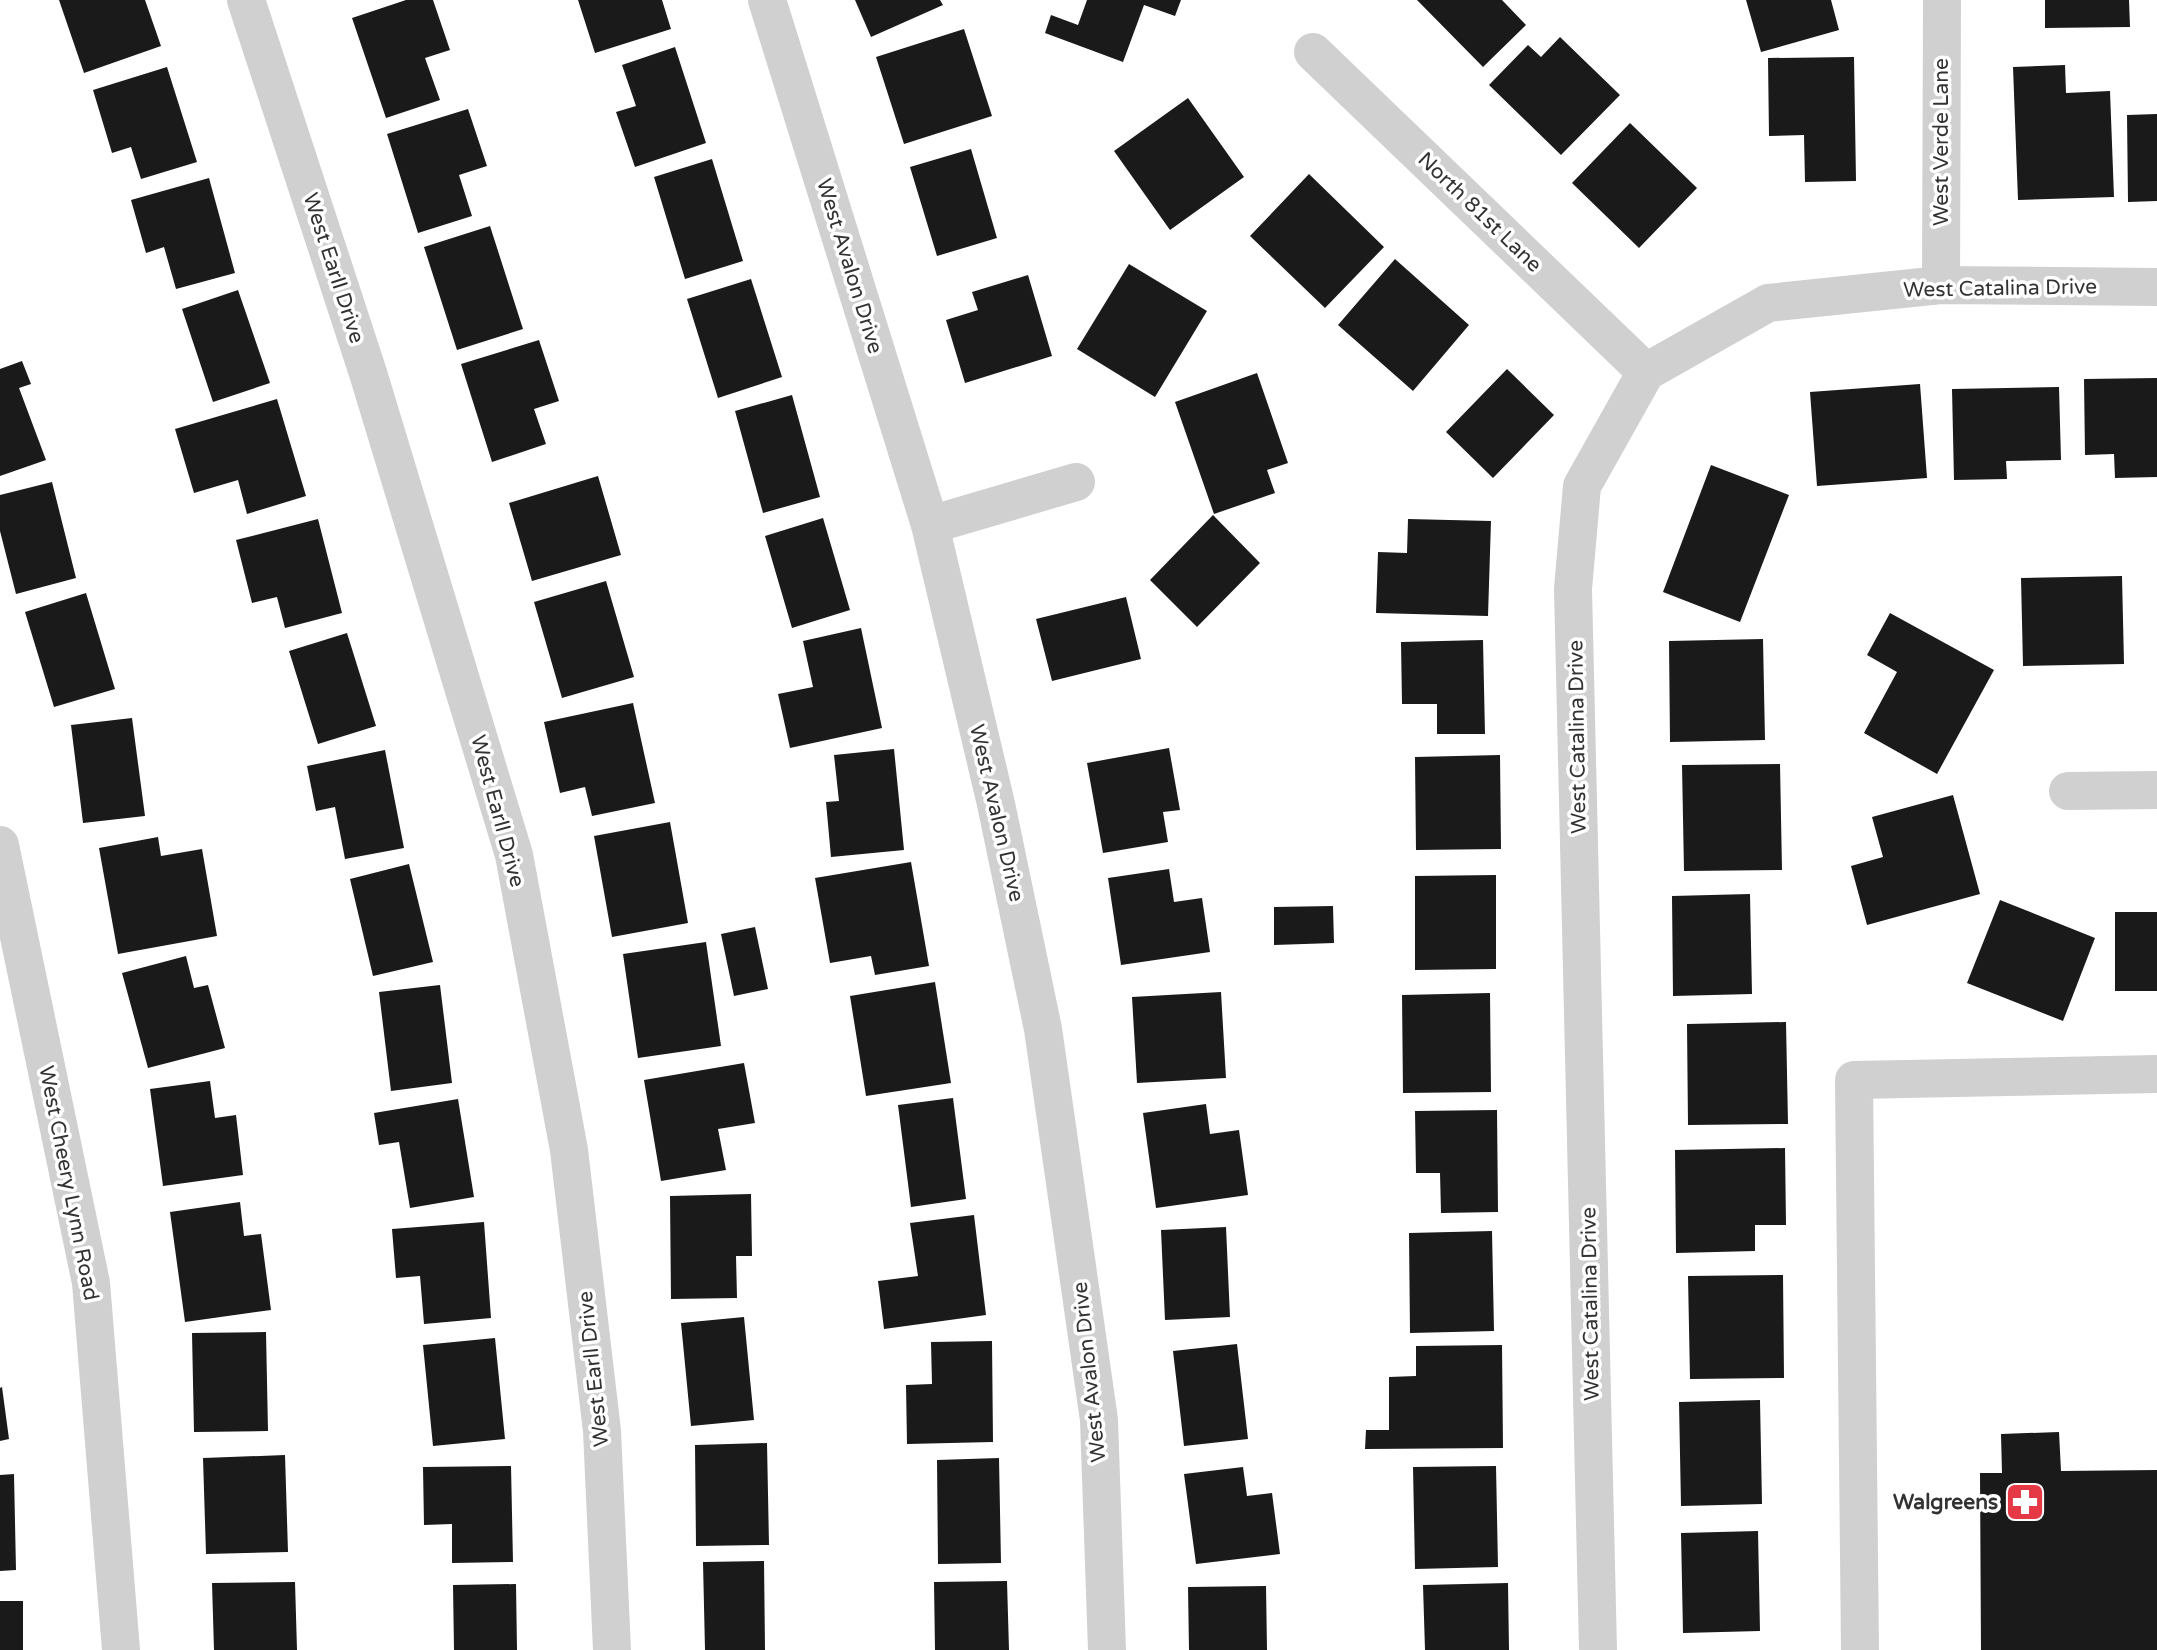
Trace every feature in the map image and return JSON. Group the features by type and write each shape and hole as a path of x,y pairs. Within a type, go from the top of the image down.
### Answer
{"street":[{"name":"West Earll Drive","path":"246,0 368,373 514,855 569,1150 601,1431 612,1650"},
{"name":"West Avalon Drive","path":"767,0 930,525 996,804 1044,1029 1099,1420 1107,1650"},
{"name":"West Verde Lane","path":"1941,285 1942,0"},
{"name":"North 81st Lane","path":"1313,52 1646,372"},
{"name":"West Catalina Drive","path":"1598,1650 1573,589 1581,486 1646,372 1768,303 1941,285 2157,287"},
{"path":"930,525 1076,482"},
{"path":"2068,791 2157,790"},
{"name":"West Cheery Lynn Road","path":"0,845 91,1283 121,1650"},
{"path":"1860,1650 1854,1080 2157,1073"}],"building":[{"path":"59,0 145,0 161,46 84,73"},
{"path":"406,0 433,0 450,50 425,58 440,100 386,118 352,18"},
{"path":"578,0 662,0 671,29 595,53"},
{"path":"855,0 940,0 943,5 871,37"},
{"path":"1087,0 1181,0 1175,16 1144,5 1123,62 1045,33 1051,15 1078,25"},
{"path":"1417,0 1502,0 1526,25 1483,67"},
{"path":"1746,0 1831,0 1839,30 1761,52"},
{"path":"2045,0 2129,0 2130,27 2045,28"},
{"path":"964,29 992,116 904,144 876,57"},
{"path":"1560,37 1620,95 1561,155 1489,85 1528,45 1541,57"},
{"path":"675,47 706,143 635,167 616,112 636,106 622,65"},
{"path":"1854,57 1856,181 1805,182 1804,135 1769,136 1768,58"},
{"path":"2065,65 2066,93 2110,91 2114,197 2018,200 2013,67"},
{"path":"167,67 197,162 141,179 131,147 112,153 93,90"},
{"path":"1188,98 1244,177 1170,230 1114,151"},
{"path":"468,109 487,166 459,175 472,216 418,233 387,134"},
{"path":"2157,114 2157,201 2128,202 2127,115"},
{"path":"1630,123 1697,188 1639,248 1572,183"},
{"path":"971,149 997,238 937,256 910,167"},
{"path":"712,159 743,261 685,279 654,177"},
{"path":"1309,174 1384,247 1325,308 1250,236"},
{"path":"209,178 235,273 176,289 164,247 146,253 131,200"},
{"path":"490,226 523,329 457,350 424,247"},
{"path":"1395,259 1469,325 1413,391 1338,325"},
{"path":"1129,264 1207,311 1155,397 1077,349"},
{"path":"1028,275 1052,356 965,383 946,320 978,310 972,292"},
{"path":"751,279 782,377 718,398 687,299"},
{"path":"238,290 270,383 213,402 182,309"},
{"path":"539,340 559,401 534,409 546,444 492,462 461,364"},
{"path":"22,361 31,384 19,388 46,460 0,476 0,369"},
{"path":"1507,369 1554,415 1493,478 1446,432"},
{"path":"1257,373 1288,463 1267,470 1275,493 1214,514 1175,402"},
{"path":"2157,378 2157,477 2115,478 2114,454 2085,455 2084,379"},
{"path":"1920,384 1927,478 1817,486 1810,392"},
{"path":"2059,387 2061,460 2006,461 2007,479 1954,480 1952,389"},
{"path":"792,395 820,497 763,513 735,411"},
{"path":"277,399 306,496 247,514 238,480 194,493 175,429"},
{"path":"1711,465 1789,495 1740,622 1663,592"},
{"path":"598,476 621,555 532,581 509,503"},
{"path":"52,482 76,578 16,594 0,531 0,495"},
{"path":"1213,515 1260,563 1197,627 1150,580"},
{"path":"823,518 850,610 792,628 765,536"},
{"path":"318,519 342,613 285,628 277,597 252,603 236,540"},
{"path":"1408,519 1491,521 1488,616 1376,613 1378,552 1407,553"},
{"path":"2122,576 2124,664 2023,666 2021,578"},
{"path":"606,581 634,677 562,698 534,602"},
{"path":"86,593 115,689 54,707 25,612"},
{"path":"1126,597 1141,659 1052,681 1036,619"},
{"path":"1890,613 1994,670 1937,774 1864,733 1897,672 1867,655"},
{"path":"861,628 882,728 790,748 778,694 813,687 803,641"},
{"path":"347,633 376,726 318,744 289,651"},
{"path":"1763,639 1765,740 1670,742 1669,641"},
{"path":"1483,640 1485,734 1437,734 1437,704 1402,704 1401,642"},
{"path":"633,703 655,803 592,816 585,787 560,793 544,722"},
{"path":"132,718 145,816 83,823 71,725"},
{"path":"1169,748 1180,810 1163,812 1168,842 1103,853 1087,763"},
{"path":"894,749 904,850 831,857 826,802 839,801 834,755"},
{"path":"385,750 404,848 345,859 335,807 316,811 307,766"},
{"path":"1500,755 1501,849 1416,850 1415,757"},
{"path":"1780,764 1782,870 1684,871 1682,765"},
{"path":"1953,795 1980,894 1867,925 1851,866 1883,857 1872,817"},
{"path":"670,822 688,923 612,937 594,836"},
{"path":"158,837 161,856 202,849 217,936 118,954 99,848"},
{"path":"911,862 929,966 875,975 871,956 830,963 815,878"},
{"path":"409,864 433,962 373,976 350,879"},
{"path":"1169,869 1174,902 1202,898 1210,952 1121,965 1108,878"},
{"path":"1496,875 1496,969 1415,970 1415,876"},
{"path":"1750,894 1752,994 1673,996 1672,896"},
{"path":"2000,900 2095,938 2063,1021 1967,983"},
{"path":"1333,906 1334,943 1274,945 1274,907"},
{"path":"2115,912 2157,912 2157,991 2115,991"},
{"path":"755,927 768,989 734,996 721,934"},
{"path":"706,942 721,1046 638,1058 623,954"},
{"path":"186,956 194,988 208,985 225,1048 148,1068 122,973"},
{"path":"935,982 951,1083 866,1096 850,996"},
{"path":"440,985 452,1083 391,1091 379,992"},
{"path":"1221,992 1226,1078 1137,1083 1132,997"},
{"path":"1490,993 1491,1092 1403,1093 1402,995"},
{"path":"1786,1022 1788,1124 1688,1125 1687,1024"},
{"path":"744,1063 755,1123 718,1129 726,1170 661,1181 644,1080"},
{"path":"210,1081 215,1118 236,1115 243,1175 163,1186 150,1089"},
{"path":"953,1098 966,1199 911,1207 898,1105"},
{"path":"458,1099 474,1197 410,1208 399,1142 379,1145 374,1113"},
{"path":"1206,1104 1210,1134 1239,1130 1248,1195 1156,1208 1143,1113"},
{"path":"1497,1110 1498,1212 1441,1213 1440,1173 1416,1173 1415,1111"},
{"path":"1785,1148 1786,1225 1755,1225 1755,1251 1676,1253 1675,1150"},
{"path":"751,1194 752,1256 736,1256 737,1298 671,1299 670,1196"},
{"path":"240,1202 244,1236 261,1234 271,1310 185,1322 170,1212"},
{"path":"974,1215 986,1315 884,1329 878,1281 918,1276 910,1223"},
{"path":"484,1222 491,1318 424,1324 420,1276 396,1278 392,1229"},
{"path":"1226,1227 1230,1317 1165,1320 1161,1230"},
{"path":"1492,1231 1494,1331 1410,1333 1409,1233"},
{"path":"1783,1275 1784,1378 1690,1379 1688,1276"},
{"path":"744,1317 754,1420 691,1426 681,1323"},
{"path":"266,1332 268,1431 194,1432 192,1333"},
{"path":"495,1338 505,1439 433,1446 423,1345"},
{"path":"992,1341 993,1442 907,1444 906,1385 932,1384 931,1342"},
{"path":"1237,1344 1248,1439 1184,1446 1173,1351"},
{"path":"1502,1345 1503,1448 1365,1449 1366,1430 1389,1430 1389,1377 1416,1376 1416,1346"},
{"path":"2,1387 9,1439 0,1441 0,1388"},
{"path":"1760,1400 1762,1504 1681,1506 1679,1402"},
{"name":"Walgreens","path":"2059,1432 2061,1471 2157,1470 2157,1650 1981,1650 1980,1473 2002,1473 2001,1434"},
{"path":"767,1443 769,1545 696,1546 695,1445"},
{"path":"285,1455 288,1552 206,1554 203,1458"},
{"path":"999,1458 1001,1563 938,1564 937,1460"},
{"path":"511,1466 513,1562 452,1563 452,1524 424,1525 423,1467"},
{"path":"1496,1466 1498,1567 1415,1569 1413,1467"},
{"path":"1243,1467 1247,1496 1272,1493 1280,1554 1196,1564 1184,1474"},
{"path":"14,1474 16,1570 0,1571 0,1475"},
{"path":"1758,1531 1760,1631 1683,1633 1681,1533"},
{"path":"764,1561 765,1650 705,1650 703,1562"},
{"path":"1007,1581 1009,1650 935,1650 934,1582"},
{"path":"295,1582 297,1650 214,1650 212,1583"},
{"path":"1508,1583 1509,1650 1425,1650 1423,1585"},
{"path":"516,1584 517,1650 454,1650 453,1585"},
{"path":"1266,1586 1267,1650 1189,1650 1188,1587"},
{"path":"0,1601 23,1601 23,1650 0,1650"}],"place":[{"name":"Walgreens","path":"2025,1502"}]}
